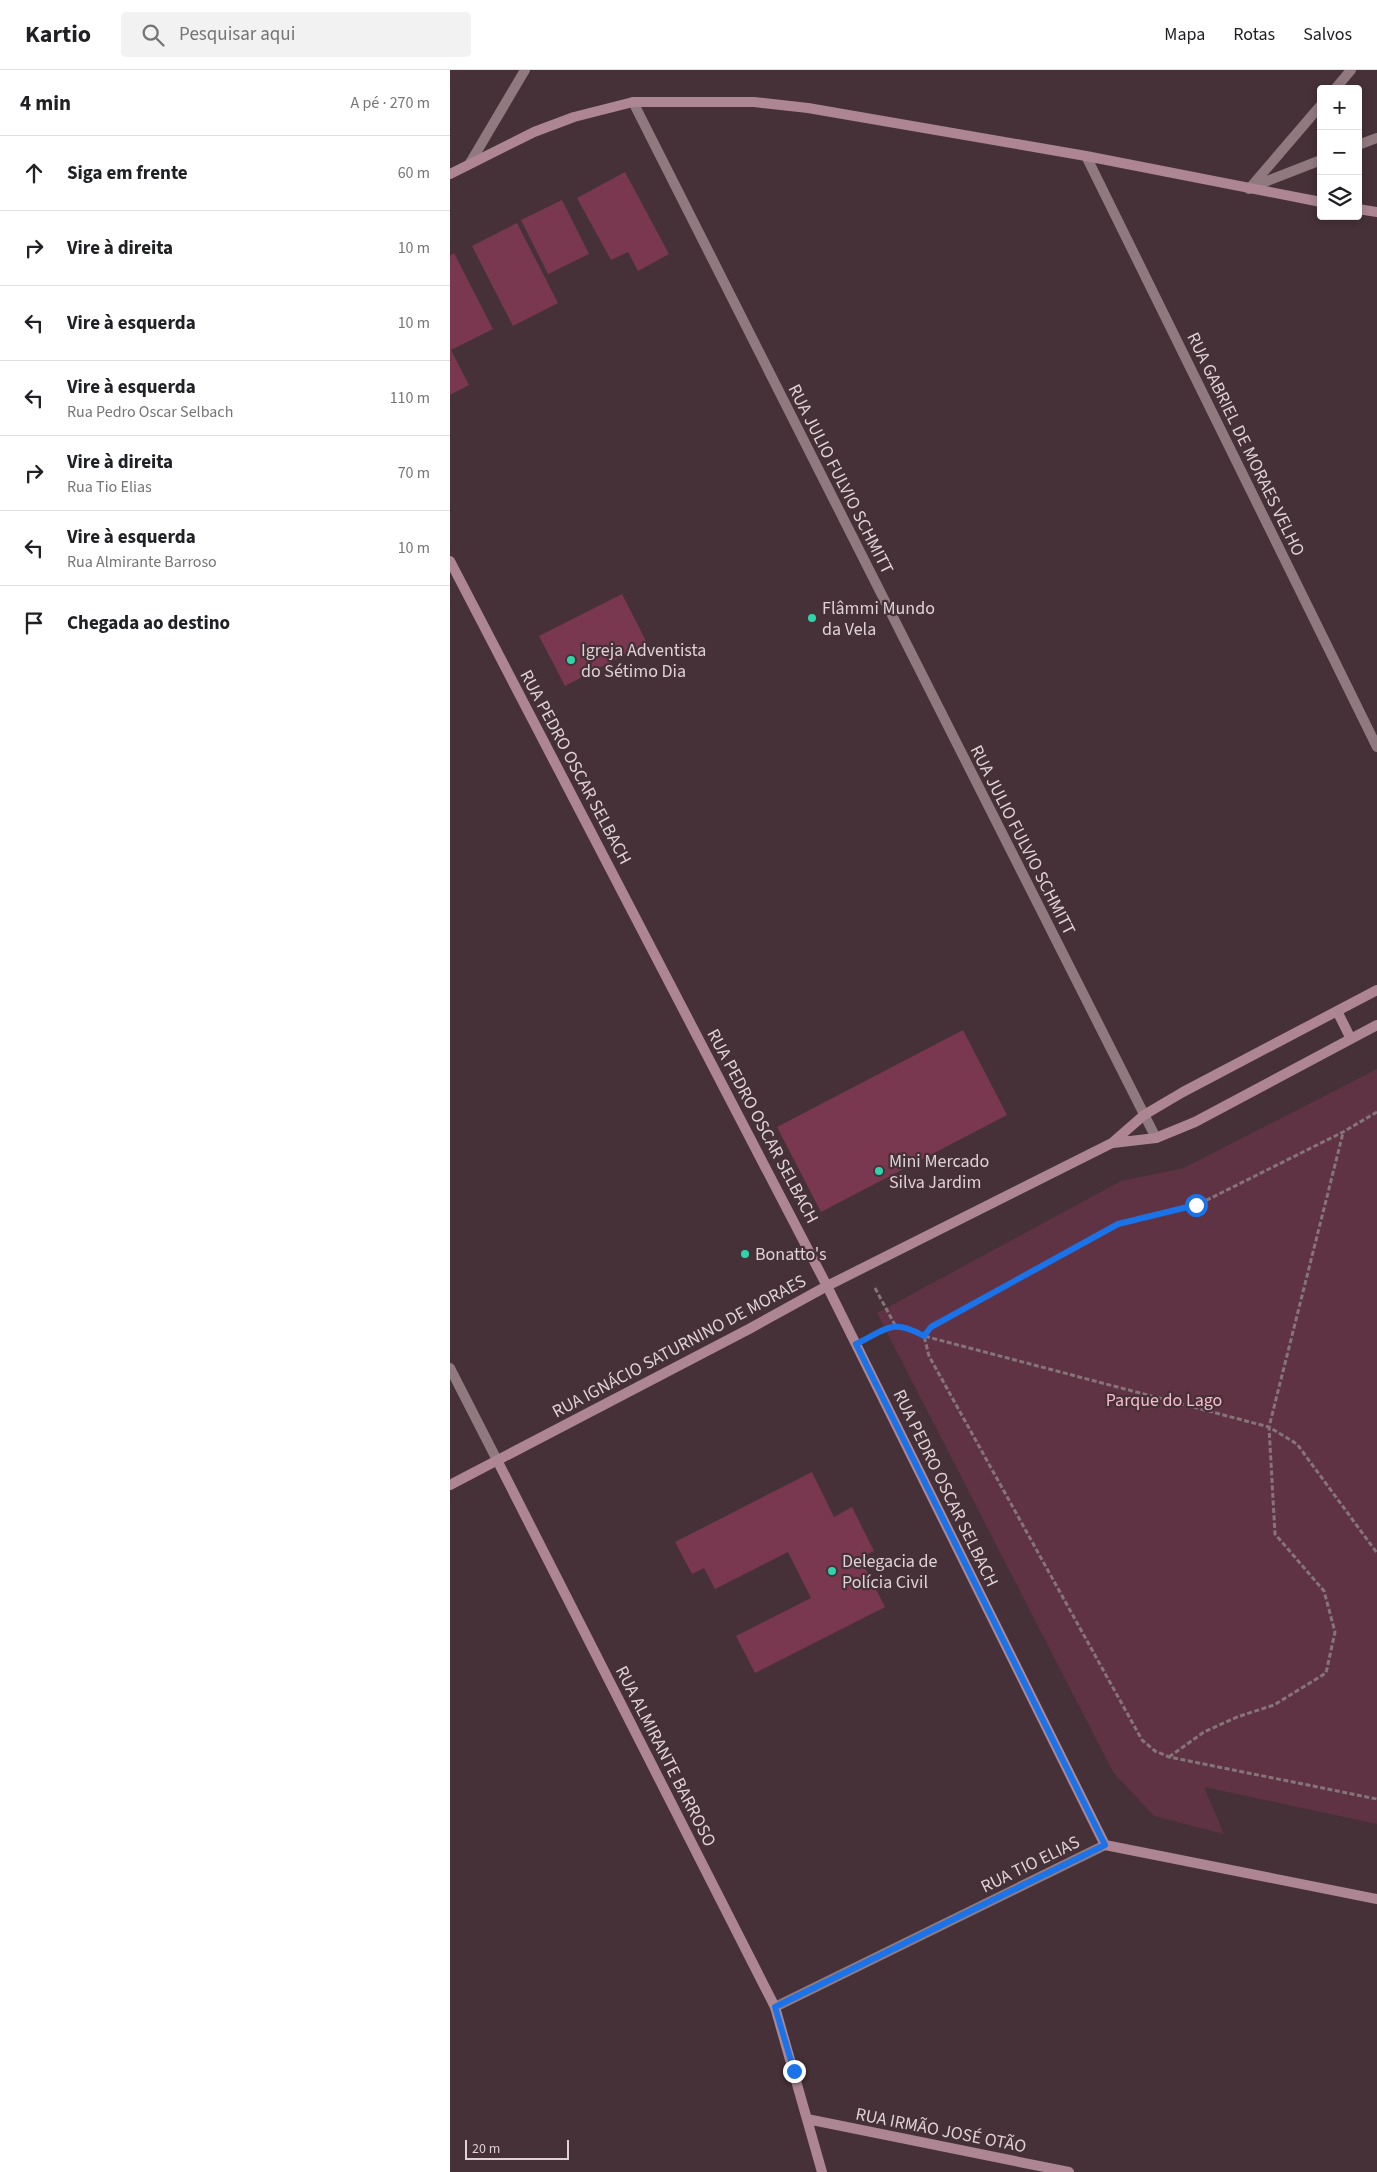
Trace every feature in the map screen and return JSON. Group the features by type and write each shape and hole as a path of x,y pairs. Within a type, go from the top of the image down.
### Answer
{"street":[{"path":"470,163 525,70"},
{"path":"1338,85 1351,70"},
{"path":"450,174 534,132 574,117 633,102 754,102 808,108 1086,156 1317,201"},
{"name":"RUA JULIO FULVIO SCHMITT","path":"633,102 1156,1138"},
{"path":"1249,188 1317,110"},
{"path":"1362,144 1377,138"},
{"name":"RUA GABRIEL DE MORAES VELHO","path":"1086,156 1377,747"},
{"path":"1249,188 1317,162"},
{"path":"1362,210 1377,212"},
{"name":"RUA PEDRO OSCAR SELBACH","path":"450,561 828,1286 1105,1845"},
{"name":"RUA IGNÁCIO SATURNINO DE MORAES","path":"450,1485 828,1286 1112,1143 1144,1115 1377,990"},
{"path":"1337,1011 1351,1039"},
{"name":"RUA IGNÁCIO SATURNINO DE MORAES","path":"1112,1143 1156,1138 1195,1122 1377,1025"},
{"name":"RUA ALMIRANTE BARROSO","path":"450,1368 775,2007 822,2172"},
{"name":"RUA TIO ELIAS","path":"775,2007 1105,1845 1377,1899"},
{"name":"RUA IRMÃO JOSÉ OTÃO","path":"807,2120 1069,2172"}],"path":[{"path":"924,1336 931,1327 1118,1224 1196,1205 1343,1132 1377,1112"},
{"path":"1169,1757 1204,1732 1237,1717 1274,1705 1326,1673 1335,1632 1324,1591 1275,1534 1269,1427 1343,1132"},
{"path":"864,1268 895,1325"},
{"path":"856,1344 895,1325 907,1326 924,1336 1269,1427 1297,1444 1377,1552"},
{"path":"924,1336 929,1356 1142,1740 1155,1751 1169,1757 1377,1799"}],"green space":[{"name":"Parque do Lago","path":"1377,1069 1377,1824 1204,1787 1224,1834 1154,1816 1113,1772 877,1313 1121,1181 1184,1168"}],"building":[{"path":"625,172 669,254 638,271 628,252 611,260 577,198"},
{"path":"562,200 589,254 548,274 521,220"},
{"path":"517,223 558,303 513,326 472,246"},
{"path":"454,253 493,329 451,350 469,385 450,395 450,256"},
{"path":"622,594 647,643 565,686 539,636"},
{"path":"963,1030 1007,1115 821,1212 777,1127"},
{"name":"Delegacia de Polícia Civil","path":"812,1472 834,1517 852,1507 874,1551 860,1558 885,1607 755,1673 736,1636 811,1598 788,1552 715,1589 704,1568 692,1574 675,1542"}],"place":[{"name":"Flâmmi Mundo da Vela","path":"812,618"},
{"name":"Igreja Adventista do Sétimo Dia","path":"571,660"},
{"name":"Mini Mercado Silva Jardim","path":"879,1171"},
{"name":"Bonatto's","path":"745,1254"},
{"name":"Delegacia de Polícia Civil","path":"832,1571"}],"route":[{"path":"794,2071 775,2007 1105,1845 856,1344 895,1325 907,1326 924,1336 931,1327 1118,1224 1196,1205"}]}
